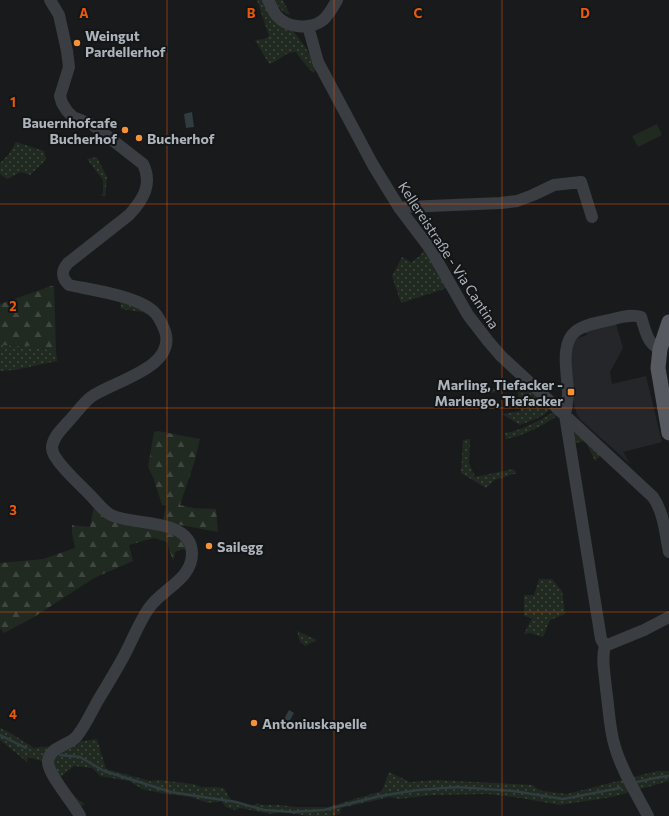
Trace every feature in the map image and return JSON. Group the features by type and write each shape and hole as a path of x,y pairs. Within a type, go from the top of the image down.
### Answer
{"main road":[{"path":"669,322 660,349 658,368 669,433"}],"street":[{"path":"50,0 59,14 69,67 60,96 62,103 67,112 73,117 93,125 143,164 148,181 141,200 129,215 68,263 64,268 64,280 69,285 119,295 148,308 156,314 163,328 167,342 159,359 153,364 143,371 103,390 88,400 57,435 54,440 52,451 68,472 106,512 117,517 157,524 175,530 186,539 191,546 192,552 191,563 186,574 151,605 141,620 126,652 76,739 50,754 48,763 51,772 80,816"},
{"path":"268,0 278,17 285,23 304,26 322,21 338,0"},
{"name":"Kellereistraße - Via Cantina","path":"304,26 318,62 373,165 400,209 431,250 468,315 501,356 653,497 659,505 662,514 669,553"},
{"path":"400,209 406,207 517,201 554,185 581,182 592,217"},
{"path":"648,816 621,765 614,746 604,671 605,646 601,639 565,415 568,393 566,348 569,339 574,332 582,327 633,315 641,317 648,338 654,346 660,349"},
{"path":"605,646 644,630 669,617"}],"shaded area":[{"path":"192,112 194,127 186,128 184,114"},
{"path":"616,324 623,348 610,372 612,384 646,376 662,442 623,452 630,464 581,420 577,415 574,404 571,351 575,339 587,335 586,331"},
{"path":"289,710 294,713 289,722 284,719"}],"green space":[{"path":"257,0 263,0 284,27 294,32 306,48 317,69 313,73 296,52 289,53 269,64 255,40 264,39 269,36"},
{"path":"274,0 283,0 290,15 285,13"},
{"path":"657,124 662,135 638,147 632,136"},
{"path":"16,142 44,151 46,160 30,175 21,172 7,179 0,174 0,163 9,154"},
{"path":"97,157 107,177 105,197 100,195 103,194 103,180 87,159"},
{"path":"425,249 447,288 401,303 392,276 402,257 411,262 420,256"},
{"path":"54,285 56,351 30,346 0,345 0,304"},
{"path":"120,296 150,315 142,312 121,309"},
{"path":"0,345 30,346 56,351 57,361 15,370 0,371"},
{"path":"525,384 550,408 545,414 520,425 502,414 521,411 517,389 491,393 491,390"},
{"path":"558,409 562,412 550,421 529,432 506,439 505,433 533,424"},
{"path":"565,415 605,451 595,461 587,444 583,441 576,443 575,451"},
{"path":"158,431 200,439 195,460 180,505 193,508 216,509 218,532 175,524 192,552 183,549 175,552 173,561 167,542 154,538 129,545 133,561 94,578 34,617 4,633 0,628 0,563 43,559 75,548 72,525 90,527 93,510 99,504 106,512 162,525 166,506 162,505 153,477 148,467 154,432"},
{"path":"470,439 469,463 475,477 513,469 517,473 495,480 486,488 461,473 463,440"},
{"path":"539,579 552,579 562,591 565,614 550,620 543,637 530,633 524,634 532,618 524,616 524,595 534,595"},
{"path":"297,631 317,640 305,646 300,642"},
{"path":"0,728 34,748 62,746 79,740 83,741 97,739 106,769 150,781 159,780 193,784 201,787 224,788 230,799 252,807 257,803 262,805 295,807 328,807 382,791 389,772 410,782 436,780 533,785 543,791 567,794 657,771 669,771 669,781 612,797 560,805 488,794 432,795 400,799 390,797 341,808 340,814 329,816 308,816 282,812 271,814 240,808 235,810 226,807 221,801 208,803 190,797 142,789 129,781 100,776 92,768 74,766 59,778 75,797 85,805 74,807 48,763 28,757 27,762 0,740"}],"waterway":[{"path":"0,735 26,748"},
{"path":"60,755 80,757 104,771 171,792 236,802 264,810 292,812 324,810 380,796 418,790 457,787 513,791 563,799 620,788"},
{"path":"637,782 669,776"}],"place":[{"name":"Weingut Pardellerhof","path":"77,43"},
{"name":"Bauernhofcafe Bucherhof","path":"125,130"},
{"name":"Bucherhof","path":"139,138"},
{"name":"Marling, Tiefacker - Marlengo, Tiefacker","path":"571,392"},
{"name":"Sailegg","path":"209,546"},
{"name":"Antoniuskapelle","path":"254,723"}]}
